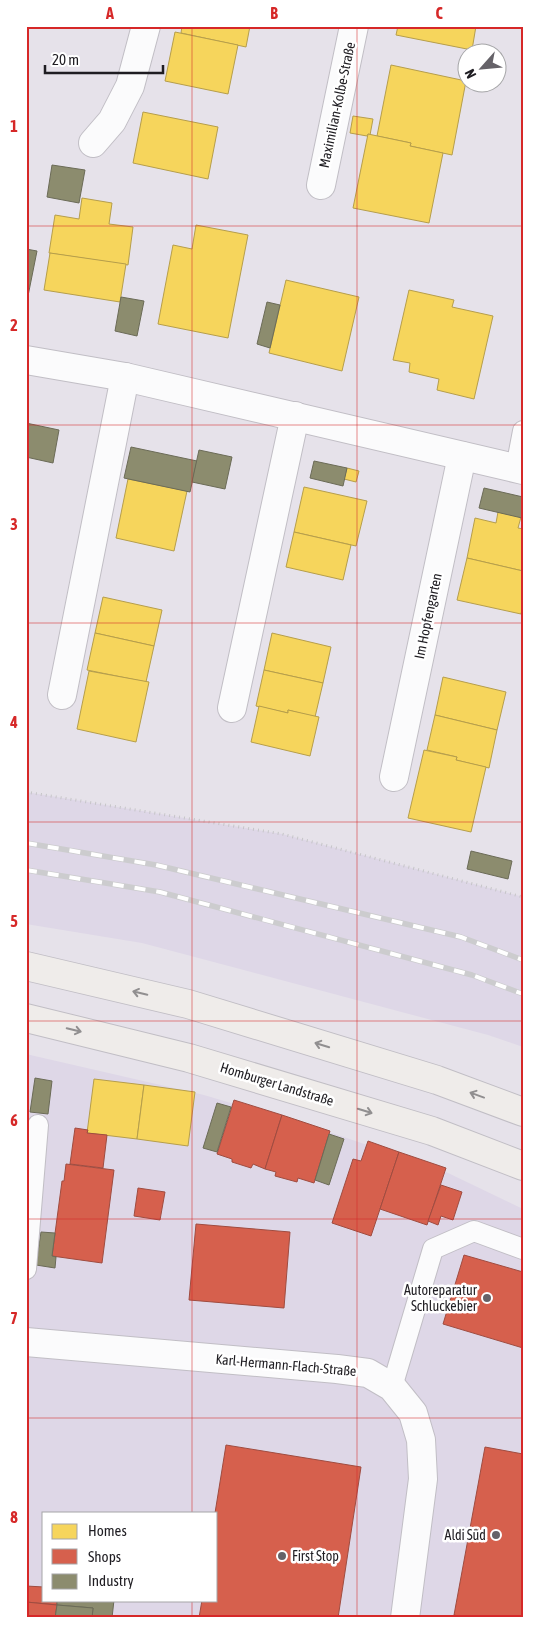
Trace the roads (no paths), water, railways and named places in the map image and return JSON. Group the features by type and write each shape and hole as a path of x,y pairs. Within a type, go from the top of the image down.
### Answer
{"main road":[{"path":"26,966 188,1004 438,1080 523,1112"},
{"name":"Homburger Landstraße","path":"26,1018 189,1058 432,1131 523,1166"}],"street":[{"path":"93,143 112,121 130,86 146,26"},
{"name":"Maximilian-Kolbe-Straße","path":"321,185 354,26"},
{"path":"26,360 124,377 519,469"},
{"path":"62,695 124,377"},
{"path":"232,708 295,416"},
{"name":"Im Hopfengarten","path":"394,776 462,456"},
{"name":"Karl-Hermann-Flach-Straße","path":"26,1342 337,1369 368,1374 392,1387 413,1414 421,1440 423,1478 405,1618"}],"lane":[{"path":"519,469 523,431"},
{"path":"26,1269 38,1124"},
{"path":"392,1387 433,1249 474,1231 523,1249"}],"railway":[{"path":"26,843 156,865 461,937 523,960"},
{"path":"26,870 160,892 472,975 523,994"}],"place":[{"name":"Autoreparatur Schluckebier","path":"487,1298"},
{"name":"Aldi Süd","path":"496,1535"},
{"name":"First Stop","path":"282,1556"}]}
